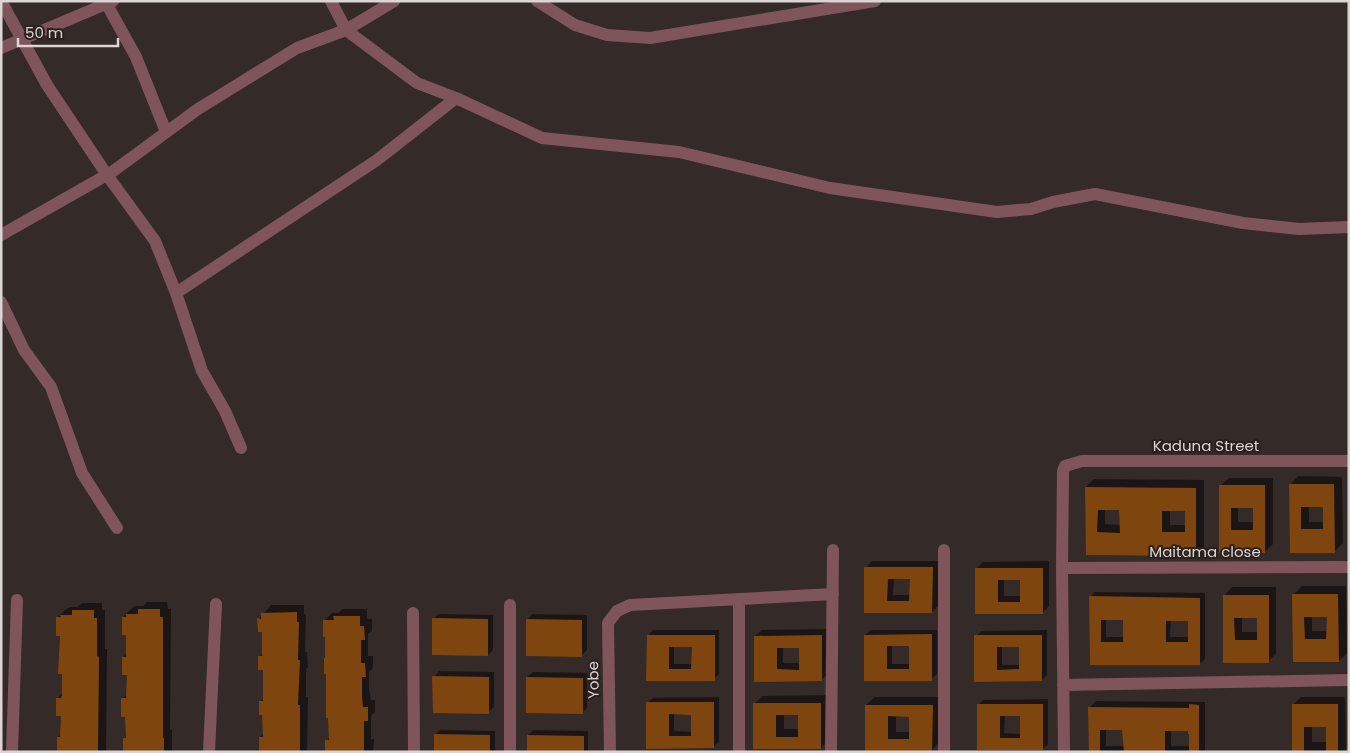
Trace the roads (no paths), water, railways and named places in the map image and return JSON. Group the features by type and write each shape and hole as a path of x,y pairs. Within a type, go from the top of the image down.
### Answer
{"street":[{"path":"331,1 346,30 417,83 456,98 542,138 679,152 830,188 997,212 1031,209 1053,202 1095,194 1243,224 1299,229 1349,227"},
{"path":"1,235 107,175 198,109 296,48 346,30 394,1"},
{"path":"537,1 575,25 607,35 650,38 875,1"},
{"path":"1,2 23,38 47,85 107,175 155,241 176,293 202,371 225,411 241,448"},
{"path":"1,48 108,2 136,57 166,132"},
{"path":"176,293 377,160 456,98"},
{"path":"1,302 24,350 51,387 82,473 117,528"},
{"name":"Kaduna Street","path":"1062,568 1062,472 1065,466 1082,461 1349,461"},
{"path":"831,752 833,550"},
{"path":"944,550 944,752"},
{"name":"Maitama close","path":"1062,568 1349,567"},
{"path":"1062,568 1064,752"},
{"path":"739,752 738,600 833,594"},
{"path":"12,752 17,600"},
{"name":"Yobe","path":"610,752 608,623 618,611 630,605 738,600"},
{"path":"210,752 216,604"},
{"path":"510,605 510,752"},
{"path":"413,613 414,752"},
{"path":"1063,685 1349,680"}]}
